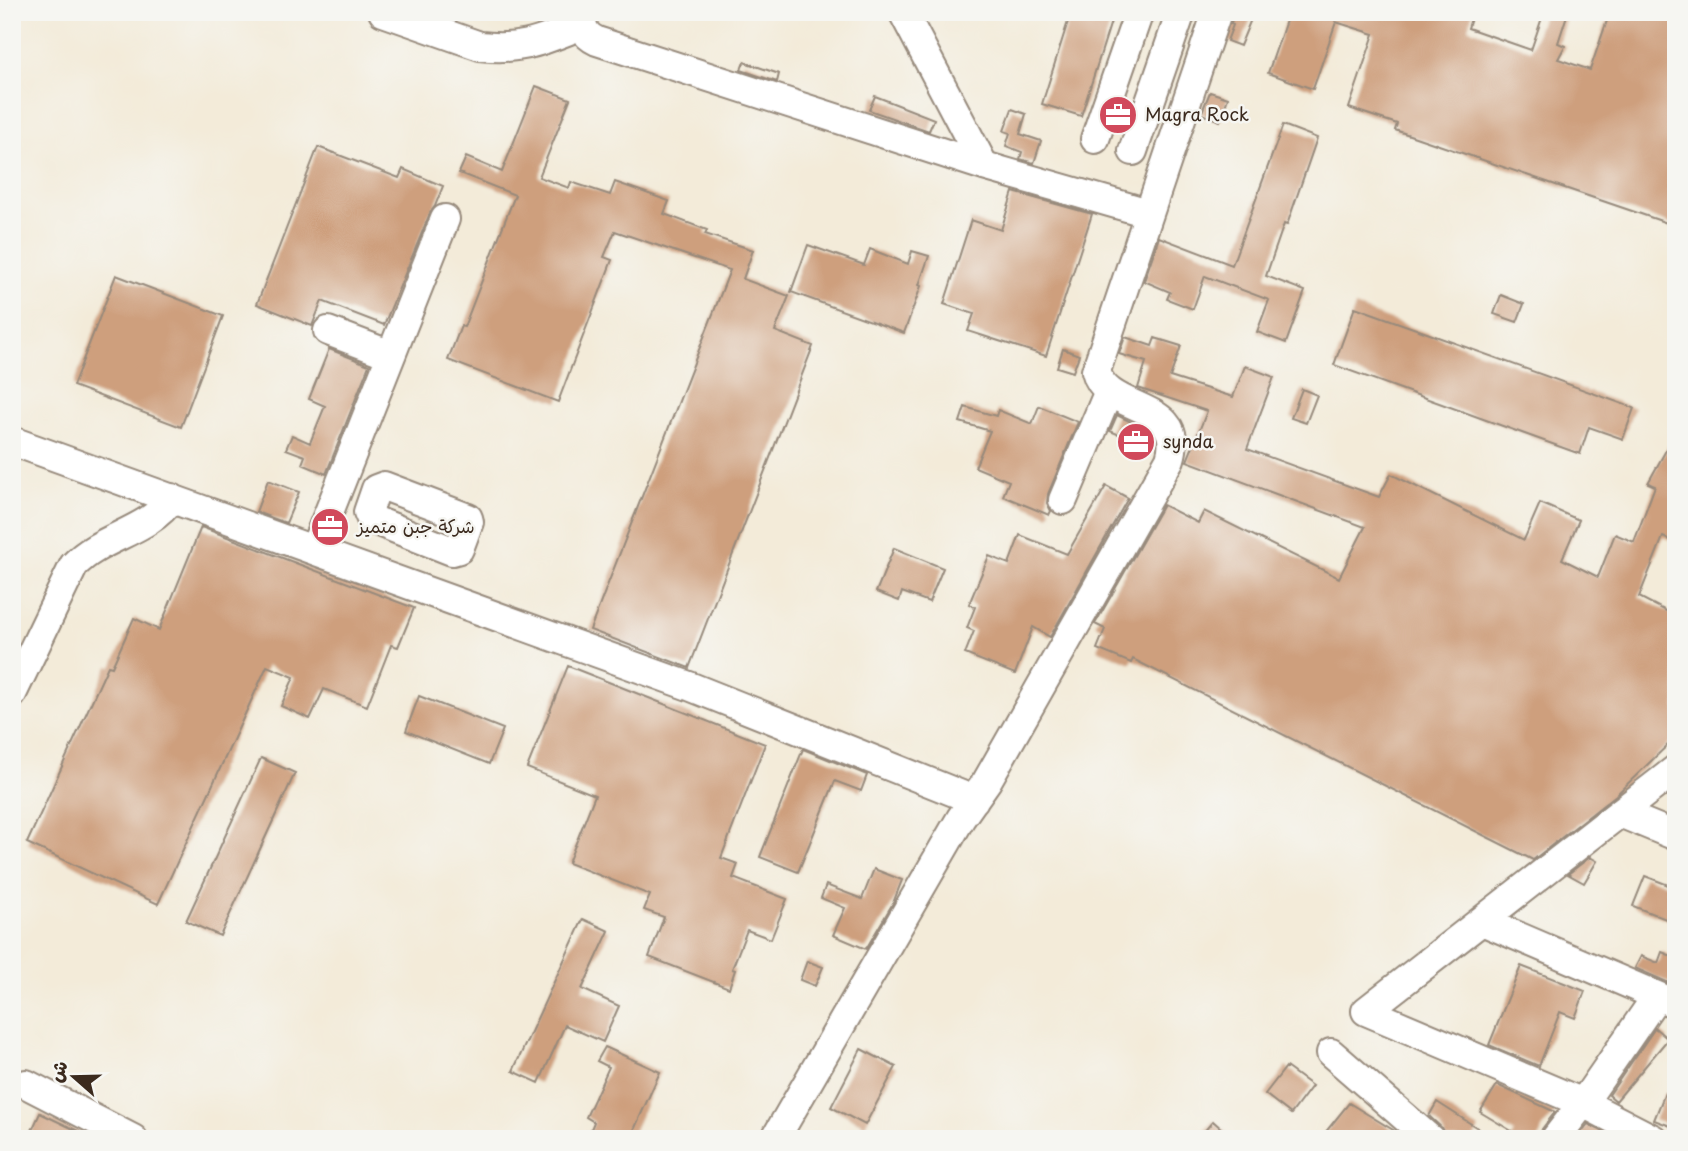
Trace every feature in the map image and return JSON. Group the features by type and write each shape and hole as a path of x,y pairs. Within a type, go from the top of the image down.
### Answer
{"street":[{"path":"383,12 480,46 496,48 529,46 583,18 585,32 597,41 984,166 1148,213"},
{"path":"903,12 984,166"},
{"path":"1139,12 1085,135 1165,163"},
{"path":"1133,151 1181,12"},
{"path":"775,1139 987,781 1170,460 1173,438 1168,427 1160,418 1109,391 1098,379 1097,363 1217,12"},
{"path":"314,550 445,219"},
{"path":"328,331 391,355"},
{"path":"1063,500 1109,391"},
{"path":"12,441 689,686 974,800"},
{"path":"337,493 371,505"},
{"path":"12,694 74,565 86,554 163,512 172,498"},
{"path":"1653,1139 1583,1103 1366,1011 1676,769"},
{"path":"1620,813 1676,836"},
{"path":"1482,921 1666,1000 1555,1139"},
{"path":"1331,1053 1430,1139"},
{"path":"26,1084 133,1139"}],"building":[{"path":"1071,12 1114,12 1081,116 1042,104"},
{"path":"1233,12 1254,12 1240,46 1227,41 1233,25"},
{"path":"1289,12 1473,12 1468,28 1531,50 1544,12 1568,12 1558,43 1565,46 1558,59 1590,70 1610,12 1676,12 1676,226 1395,130 1397,124 1349,108 1374,34 1336,22 1313,89 1268,73"},
{"path":"744,62 779,74 777,82 741,70"},
{"path":"536,86 570,99 539,177 569,188 571,182 610,195 615,182 669,201 664,214 707,230 705,234 753,250 743,279 789,296 775,331 813,346 689,668 590,630 730,270 615,231 604,257 612,260 558,402 448,360 461,326 464,327 515,195 459,173 466,157 502,172"},
{"path":"1210,92 1228,98 1220,121 1201,114"},
{"path":"875,96 934,119 929,131 869,110"},
{"path":"1012,109 1026,114 1020,134 1041,141 1034,163 1020,159 1022,152 1006,146 1010,133 1004,131"},
{"path":"1283,125 1317,138 1266,276 1305,291 1286,343 1257,332 1269,300 1205,276 1193,309 1167,299 1170,292 1144,281 1159,237 1232,265"},
{"path":"318,147 399,178 403,169 443,186 384,325 322,301 312,326 257,304"},
{"path":"1013,192 1092,214 1046,356 968,331 974,314 944,304 971,220 1001,230"},
{"path":"808,245 864,265 870,249 908,264 912,251 929,256 904,333 791,292"},
{"path":"116,275 223,316 181,427 73,386"},
{"path":"1501,295 1524,304 1517,322 1494,314"},
{"path":"1355,307 1634,408 1623,439 1589,427 1580,454 1334,365"},
{"path":"1125,337 1152,346 1155,338 1181,346 1170,377 1233,397 1245,366 1274,377 1247,449 1379,497 1391,474 1524,540 1540,503 1579,520 1562,559 1598,577 1615,534 1634,542 1655,486 1648,483 1676,432 1676,542 1663,537 1639,597 1676,616 1676,737 1616,795 1533,860 1133,659 1131,663 1097,649 1105,629 1095,624 1163,505 1198,523 1204,511 1339,578 1365,527 1187,461 1207,411 1138,388 1146,362 1119,354"},
{"path":"329,349 369,365 326,474 302,464 305,456 286,449 292,435 310,443 325,406 309,399"},
{"path":"1063,349 1079,355 1073,372 1057,367"},
{"path":"1302,389 1317,395 1306,423 1291,418"},
{"path":"1039,406 1078,422 1048,494 1047,503 1051,511 1049,515 1003,496 1009,481 975,467 990,431 960,422 965,407 996,416 998,410 1032,424"},
{"path":"1117,415 1147,430 1153,436 1149,447 1110,431"},
{"path":"268,480 299,492 286,523 256,512"},
{"path":"1106,486 1128,498 1050,637 1033,627 1015,674 965,654 974,631 967,628 975,607 969,604 989,556 1009,564 1020,535 1067,554"},
{"path":"201,527 414,608 398,647 391,645 367,706 324,689 310,719 281,706 294,677 267,666 158,904 27,843 108,666 112,667 134,618 159,630"},
{"path":"894,548 943,568 929,602 902,592 899,601 876,592"},
{"path":"568,666 765,744 721,858 738,864 733,878 787,899 771,939 747,930 732,969 735,970 729,988 649,957 664,917 644,910 650,895 568,863 595,795 527,768"},
{"path":"419,696 503,729 489,764 406,731"},
{"path":"803,749 867,775 861,791 835,781 798,872 760,857"},
{"path":"261,758 295,773 220,936 186,921"},
{"path":"1590,857 1597,861 1584,883 1568,874"},
{"path":"874,869 902,880 893,903 866,949 833,935 845,908 821,898 826,885 862,899"},
{"path":"1645,876 1676,888 1676,923 1633,906"},
{"path":"583,919 609,931 582,989 619,1006 603,1042 565,1025 539,1083 513,1071"},
{"path":"1662,952 1676,958 1676,986 1635,968 1641,956 1658,963"},
{"path":"807,961 823,967 815,986 800,980"},
{"path":"1521,966 1585,991 1575,1018 1560,1012 1539,1066 1489,1045"},
{"path":"1655,1028 1668,1039 1616,1101 1609,1095"},
{"path":"605,1047 660,1072 630,1139 587,1139 594,1122 586,1117 609,1067 597,1061"},
{"path":"861,1049 896,1067 865,1125 831,1107"},
{"path":"1286,1067 1312,1086 1291,1114 1265,1094"},
{"path":"1497,1085 1555,1112 1542,1129 1539,1139 1511,1139 1515,1133 1480,1112"},
{"path":"1665,1093 1676,1097 1676,1128 1654,1120"},
{"path":"1437,1102 1479,1129 1473,1139 1446,1139 1441,1127 1429,1116"},
{"path":"1349,1103 1398,1133 1404,1139 1320,1139"},
{"path":"40,1113 63,1124 95,1139 28,1139"},
{"path":"1213,1121 1233,1139 1198,1139"},
{"path":"1588,1124 1600,1130 1613,1139 1576,1139"}],"place":[{"name":"Magra Rock","path":"1118,115"},
{"name":"synda","path":"1136,442"},
{"name":"شركة جبن متميز","path":"330,527"}]}
